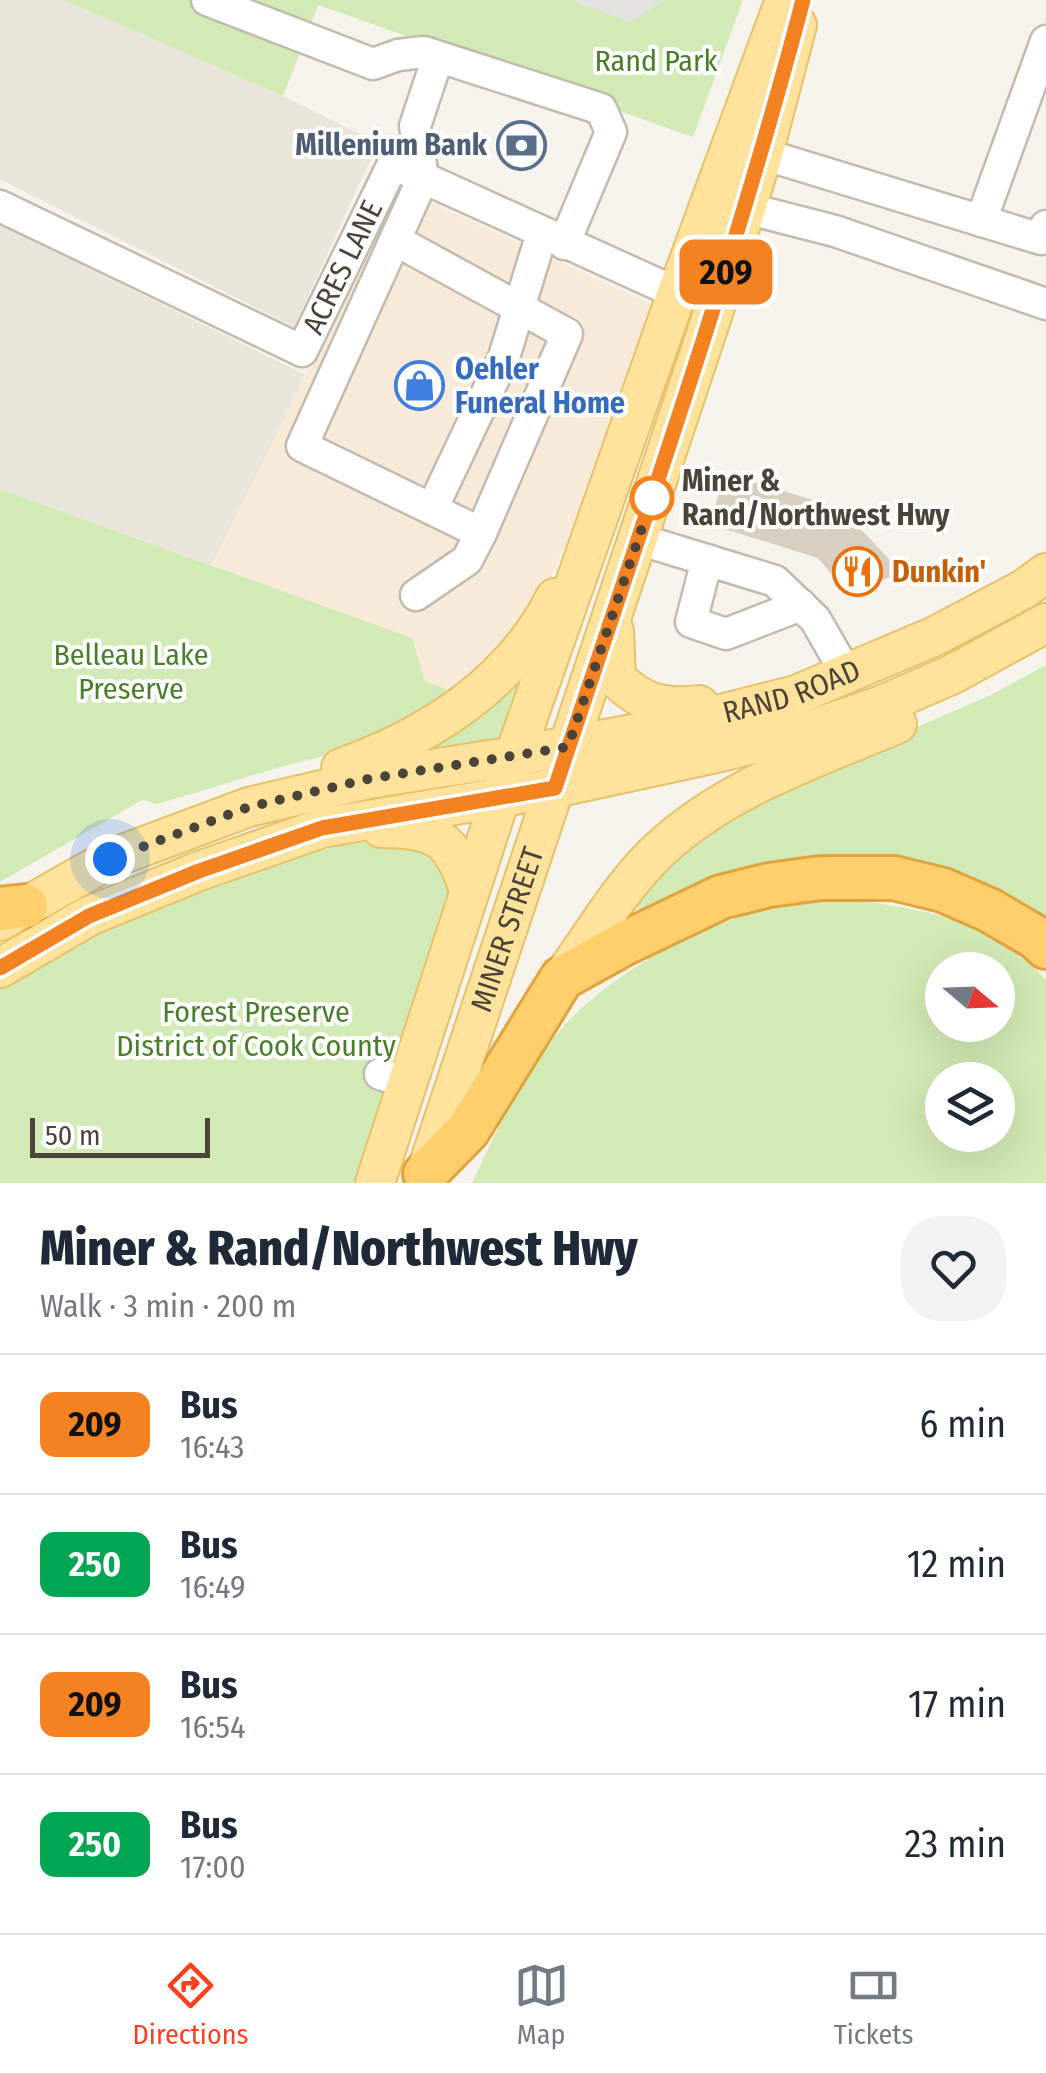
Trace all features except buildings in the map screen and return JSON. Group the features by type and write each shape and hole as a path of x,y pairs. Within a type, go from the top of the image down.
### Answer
{"highway":[{"path":"424,1178 468,1130 562,978 625,942 721,897 821,878 894,878 943,890 988,910 1046,947"}],"main road":[{"path":"375,1183 394,1078 469,891 616,464 785,0"},
{"name":"MINER STREET","path":"424,1178 746,208 803,0"},
{"path":"9,912 110,859 250,800 381,754 432,728 484,690 550,608 616,464"},
{"name":"RAND ROAD","path":"195,825 249,807 368,779 568,747 796,696 936,636 1046,573"},
{"path":"613,614 616,678 654,706 671,708 796,696"},
{"name":"RAND ROAD","path":"322,828 555,788 813,728 882,705 998,651 1046,623"},
{"path":"562,978 647,862 682,829 752,786 957,698 998,651"},
{"path":"0,968 89,916 199,871 322,828 404,828 427,834 448,844 458,856 469,891"}],"street":[{"path":"207,0 372,64 398,55 424,52 438,56 601,110 611,132 518,308 504,358 432,509"},
{"path":"981,221 1046,41"},
{"path":"438,56 416,126 423,178 302,446 481,532"},
{"path":"763,154 1041,239 1046,226"},
{"name":"ACRES LANE","path":"0,206 302,351 393,164 678,293"},
{"path":"746,208 834,232 1046,304"},
{"path":"395,240 567,334 467,560 416,595"},
{"path":"638,539 775,581 815,619 846,673"},
{"path":"706,560 691,622 726,634 801,606"}],"shaded area":[{"path":"0,0 64,0 283,96 378,143 294,327 0,179"},
{"path":"570,0 665,0 630,22"},
{"path":"396,186 653,305 585,499 547,587 516,635 459,694 392,668 213,565"},
{"path":"0,225 306,375 212,565 0,489"}],"green space":[{"name":"Rand Park","path":"64,0 743,0 693,137 318,5 283,96"},
{"name":"Belleau Lake Preserve","path":"0,489 412,638 425,681 459,694 367,745 158,804 142,800 0,882"},
{"path":"1046,665 1046,923 957,874 927,864 885,858 715,878 639,911 637,906 664,868 712,828 764,793 991,695"},
{"path":"525,667 508,737 417,756"},
{"name":"Forest Preserve District of Cook County","path":"406,837 440,858 452,889 366,1183 0,1183 0,990 92,935 194,889 300,855"},
{"path":"861,901 938,915 984,933 1015,952 925,952 925,1042 1015,1042 1015,952 1046,980 1046,1183 472,1183 530,1070 555,1036 605,988 705,930 740,916 808,902"}],"bus line":[{"name":"209","path":"0,968 89,916 199,871 322,828 555,788 714,310 763,154 803,0"}],"place":[{"name":"Millenium Bank","path":"522,145"},
{"name":"Oehler Funeral Home","path":"420,386"},
{"name":"Miner & Rand/Northwest Hwy","path":"652,498"},
{"name":"Dunkin'","path":"857,572"}],"route":[{"path":"110,859 249,807 368,779 568,747 652,498"}]}
